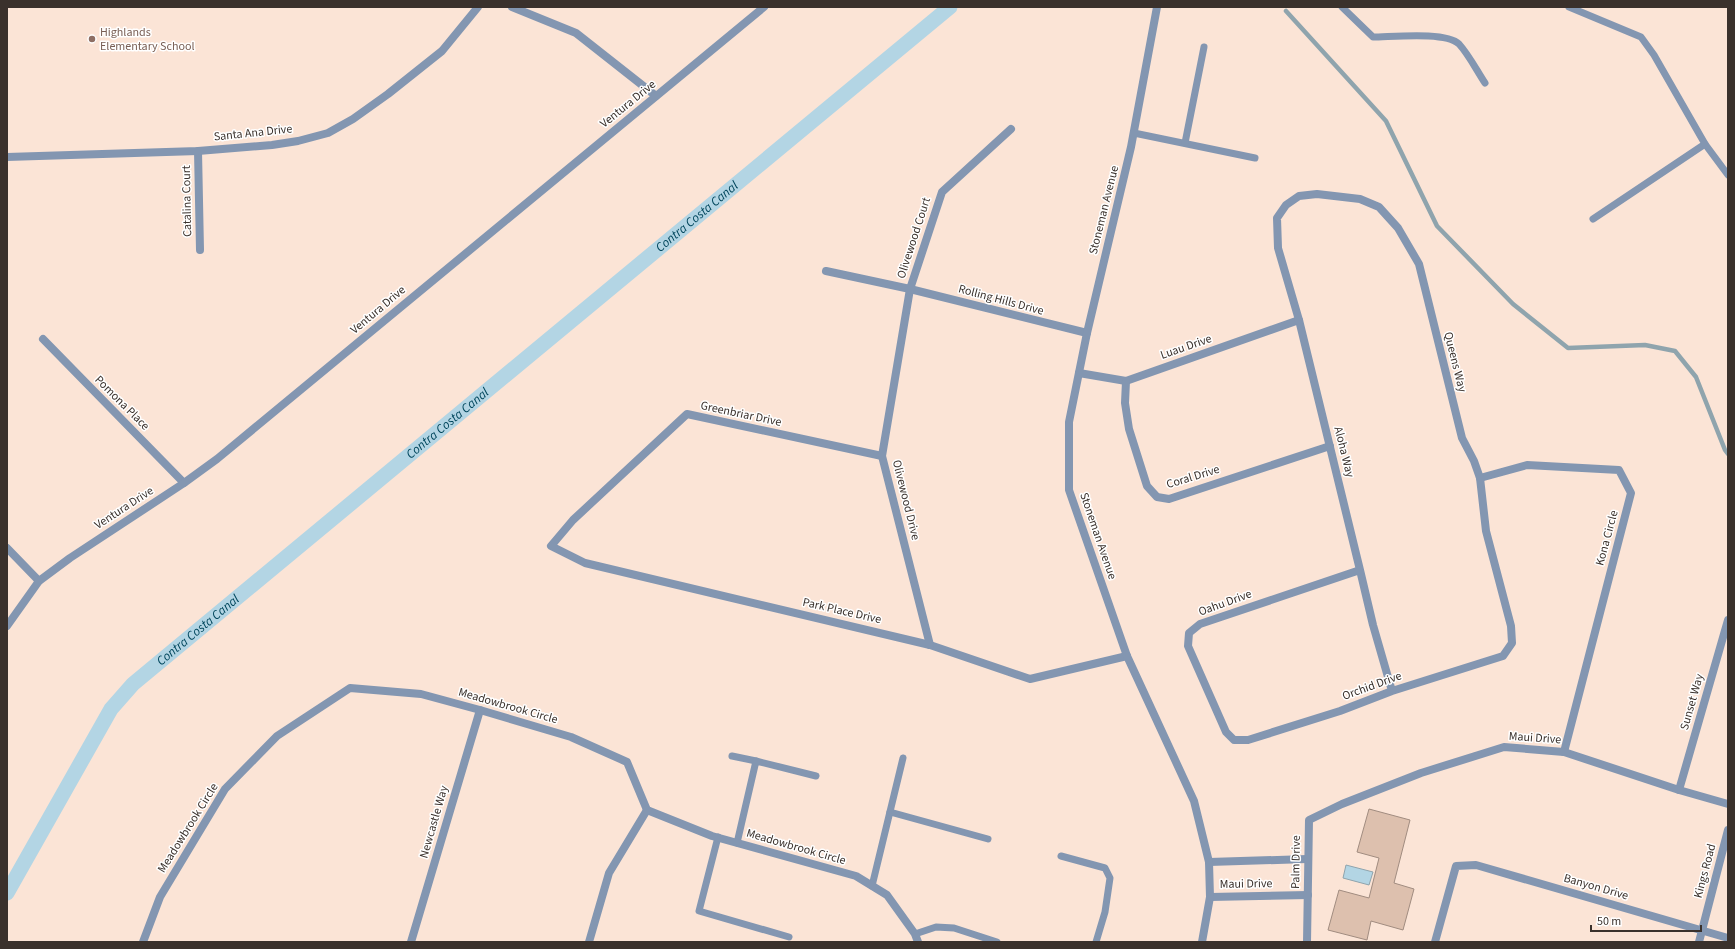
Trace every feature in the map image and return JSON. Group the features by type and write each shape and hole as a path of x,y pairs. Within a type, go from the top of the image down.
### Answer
{"street":[{"name":"Santa Ana Drive","path":"7,158 198,151 272,145 298,141 328,133 353,119 388,94 442,51 478,7"},
{"path":"512,7 576,33 656,96"},
{"name":"Ventura Drive","path":"7,626 39,581 70,558 184,483 217,459 764,7"},
{"name":"Stoneman Avenue","path":"1157,7 1134,133 1087,334 1070,422 1069,490 1127,656 1194,801 1209,862 1210,897 1202,942"},
{"name":"Olivewood Court","path":"910,289 942,192 1011,129"},
{"name":"Catalina Court","path":"198,151 200,250"},
{"name":"Queens Way","path":"1277,218 1286,205 1300,196 1317,194 1360,199 1380,207 1398,228 1419,264 1462,438 1474,461 1480,478 1486,531 1511,626 1512,643"},
{"name":"Aloha Way","path":"1277,218 1278,248 1299,320 1373,625 1392,691"},
{"name":"Rolling Hills Drive","path":"826,271 910,289 1087,334"},
{"name":"Olivewood Drive","path":"910,289 882,456 930,645"},
{"name":"Luau Drive","path":"1079,373 1126,381 1299,320"},
{"name":"Pomona Place","path":"43,340 184,483"},
{"name":"Coral Drive","path":"1126,381 1125,403 1129,429 1147,486 1157,497 1169,499 1330,446"},
{"name":"Greenbriar Drive","path":"551,546 573,520 687,414 882,456"},
{"name":"Kona Circle","path":"1480,478 1526,465 1620,470 1632,493 1564,752"},
{"name":"Park Place Drive","path":"551,546 585,562 930,645 1030,679 1127,656"},
{"path":"7,548 39,581"},
{"name":"Oahu Drive","path":"1234,740 1226,732 1188,646 1189,632 1200,624 1360,570"},
{"name":"Sunset Way","path":"1679,790 1728,620"},
{"name":"Orchid Drive","path":"1234,740 1248,740 1255,738 1340,711 1392,691 1503,656 1512,643"},
{"name":"Meadowbrook Circle","path":"143,942 160,897 225,788 276,736 350,688 421,694 571,737 627,762 648,810 718,837 856,876 887,895 916,938"},
{"name":"Newcastle Way","path":"411,942 480,710"},
{"name":"Maui Drive","path":"1342,804 1421,773 1504,747 1564,752 1679,790 1728,804"},
{"name":"Palm Drive","path":"1307,942 1307,859 1309,820 1342,804"},
{"path":"589,942 608,873 648,810"},
{"name":"Kings Road","path":"1699,942 1728,830"},
{"name":"Maui Drive","path":"1209,862 1307,859"},
{"name":"Banyon Drive","path":"1435,942 1456,866 1476,865 1728,938"},
{"name":"Maui Drive","path":"1210,897 1308,895"}],"lane":[{"path":"1342,7 1373,37 1424,36 1448,38 1458,43 1485,83"},
{"path":"1569,7 1641,37 1654,55 1704,144 1728,175"},
{"path":"1185,143 1204,47"},
{"path":"1134,133 1255,158"},
{"path":"1593,219 1704,144"},
{"path":"732,756 816,776"},
{"path":"872,886 902,758"},
{"path":"736,842 756,761"},
{"path":"890,812 988,839"},
{"path":"718,837 699,911 789,937"},
{"path":"1061,856 1104,868 1110,878 1105,912 1096,942"},
{"path":"916,938 936,927 954,928 997,942"}],"water":[{"path":"1346,865 1373,872 1369,885 1343,878"}],"building":[{"path":"1369,809 1410,820 1394,883 1414,889 1403,930 1371,921 1367,940 1328,930 1339,890 1369,898 1379,858 1357,852"}],"waterway":[{"name":"Contra Costa Canal","path":"7,893 111,709 133,684 950,7"},
{"path":"1286,11 1386,121 1437,226 1513,304 1568,348 1645,345 1675,351 1696,377 1725,450 1728,454"}],"place":[{"name":"Highlands Elementary School","path":"92,39"}]}
